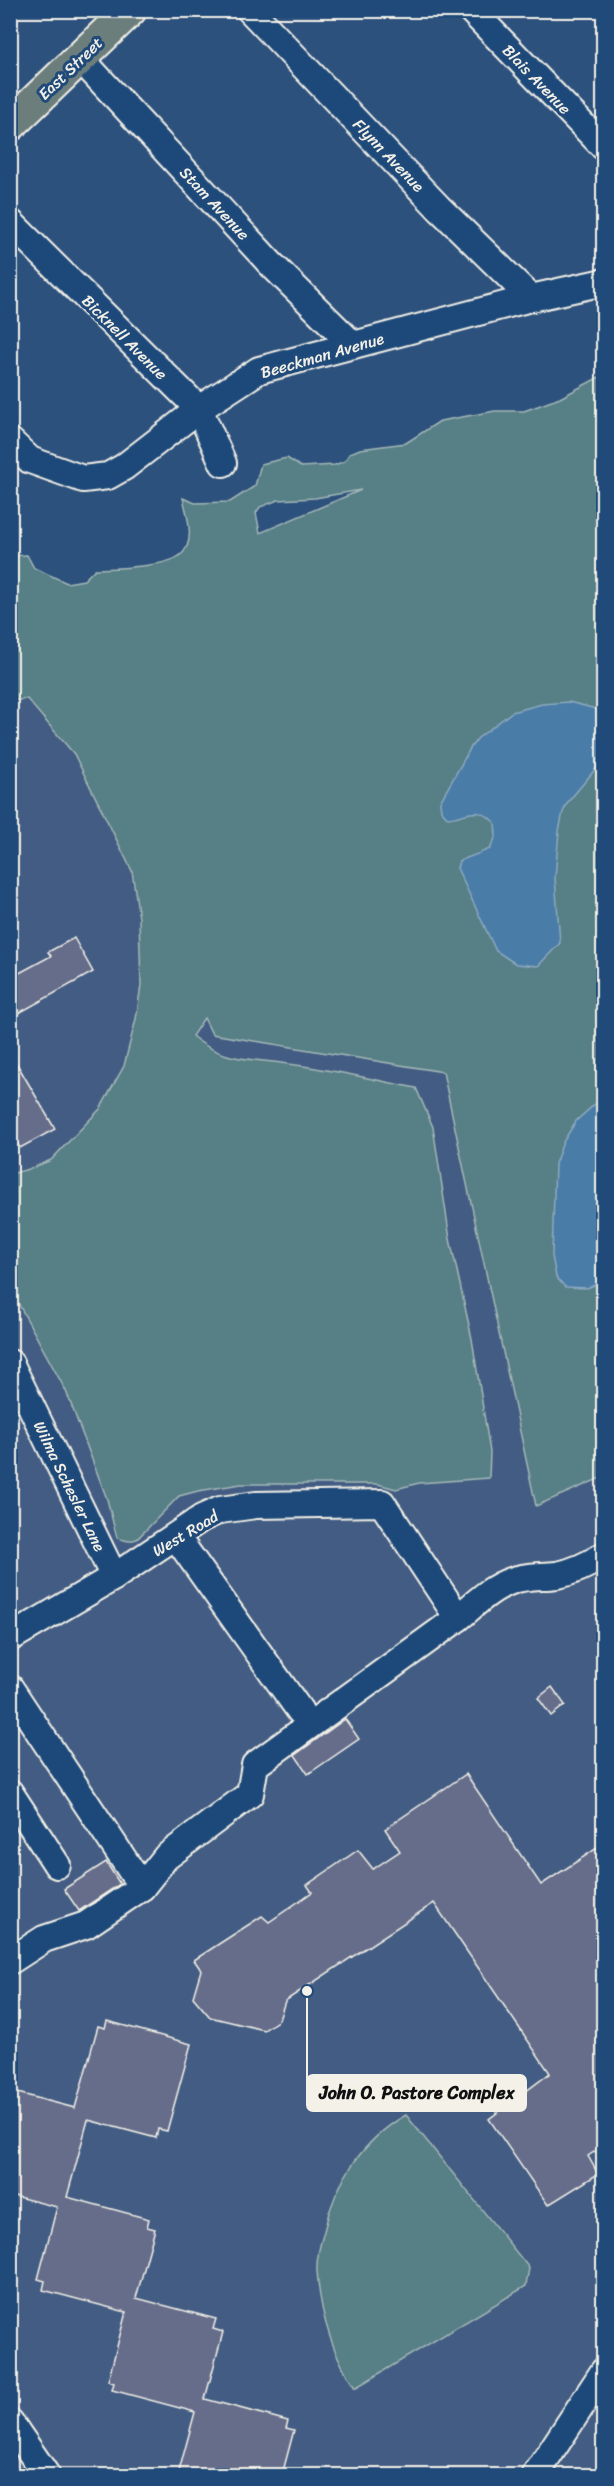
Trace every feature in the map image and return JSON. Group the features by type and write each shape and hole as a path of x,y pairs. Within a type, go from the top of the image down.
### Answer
{"main road":[{"name":"East Street","path":"10,125 130,10"}],"street":[{"name":"Flynn Avenue","path":"250,10 439,208 531,298"},
{"name":"Blais Avenue","path":"471,10 603,147"},
{"name":"Stam Avenue","path":"80,58 270,263 353,345"},
{"name":"Bicknell Avenue","path":"10,222 199,409 223,463"},
{"name":"Beeckman Avenue","path":"10,441 30,460 83,479 108,476 124,467 199,409 259,370 531,298 603,282"},
{"name":"Wilma Schesler Lane","path":"10,1363 114,1577"},
{"name":"West Road","path":"10,1638 177,1538 202,1518 220,1510 238,1507 382,1503 458,1618"},
{"path":"177,1538 300,1711"},
{"path":"10,1960 44,1939 86,1925 142,1887 166,1857 250,1794 255,1766 458,1618 488,1593 508,1581 528,1576 558,1575 578,1569 603,1555"},
{"path":"10,1689 142,1887"},
{"path":"10,1793 57,1865"},
{"path":"535,2475 603,2371"},
{"path":"10,2422 47,2475"}],"shaded area":[{"path":"10,679 74,754 212,1033 443,1072 536,1506 603,1477 603,2475 11,2475"},
{"path":"569,702 596,709 603,714 603,760 568,802 563,812 555,878 560,943 538,966 516,964 496,951 457,868 459,861 490,849 496,836 495,823 489,817 478,813 448,818 441,810 440,802 478,738 512,712 542,704"},
{"path":"603,1101 603,1282 587,1288 565,1287 556,1277 552,1256 555,1164 563,1142 576,1121 595,1104"}],"green space":[{"path":"603,375 603,1477 536,1506 443,1072 212,1034 204,1018 192,1036 226,1055 320,1069 416,1088 433,1127 450,1239 472,1339 490,1452 489,1478 419,1483 396,1489 378,1484 241,1484 179,1496 137,1539 128,1541 117,1538 107,1499 66,1391 11,1290 10,1174 51,1160 100,1109 124,1066 136,1019 141,985 139,918 132,871 74,754 27,699 11,701 11,556 27,555 34,568 67,583 84,580 95,569 163,563 179,556 188,544 189,529 183,498 195,503 230,502 255,486 261,464 287,458 301,467 335,465 345,461 350,453 360,449 406,443 440,421 495,411 524,411 560,398","holes":["361,490 260,533 256,513 260,507 278,500 315,498"]},
{"path":"406,2115 529,2268 526,2286 355,2388 328,2332 321,2302 317,2261 329,2213 343,2180 353,2164 376,2137"}],"building":[{"path":"74,938 93,972 10,1018 10,978 51,956 48,952"},
{"path":"10,1052 55,1129 20,1148 10,1131"},
{"path":"552,1687 565,1705 551,1716 538,1698"},
{"path":"345,1719 359,1739 308,1774 295,1755"},
{"path":"466,1774 541,1885 597,1848 603,1858 603,2146 588,2156 598,2174 548,2205 489,2119 550,2073 434,1903 285,2001 279,2020 264,2030 210,2017 193,1997 201,1970 194,1960 262,1916 269,1922 312,1892 307,1885 358,1850 373,1869 400,1851 385,1829"},
{"path":"106,1862 120,1884 79,1911 64,1889"},
{"path":"107,2021 191,2044 167,2131 158,2129 156,2138 88,2120 67,2197 149,2219 147,2227 155,2229 136,2298 216,2319 213,2329 223,2332 205,2399 288,2421 286,2428 294,2430 282,2475 178,2475 195,2412 112,2390 114,2383 108,2381 126,2312 43,2290 45,2281 38,2279 57,2207 10,2195 10,2091 75,2108 98,2026 105,2028"}],"place":[{"name":"John O. Pastore Complex","path":"307,1991"}]}
